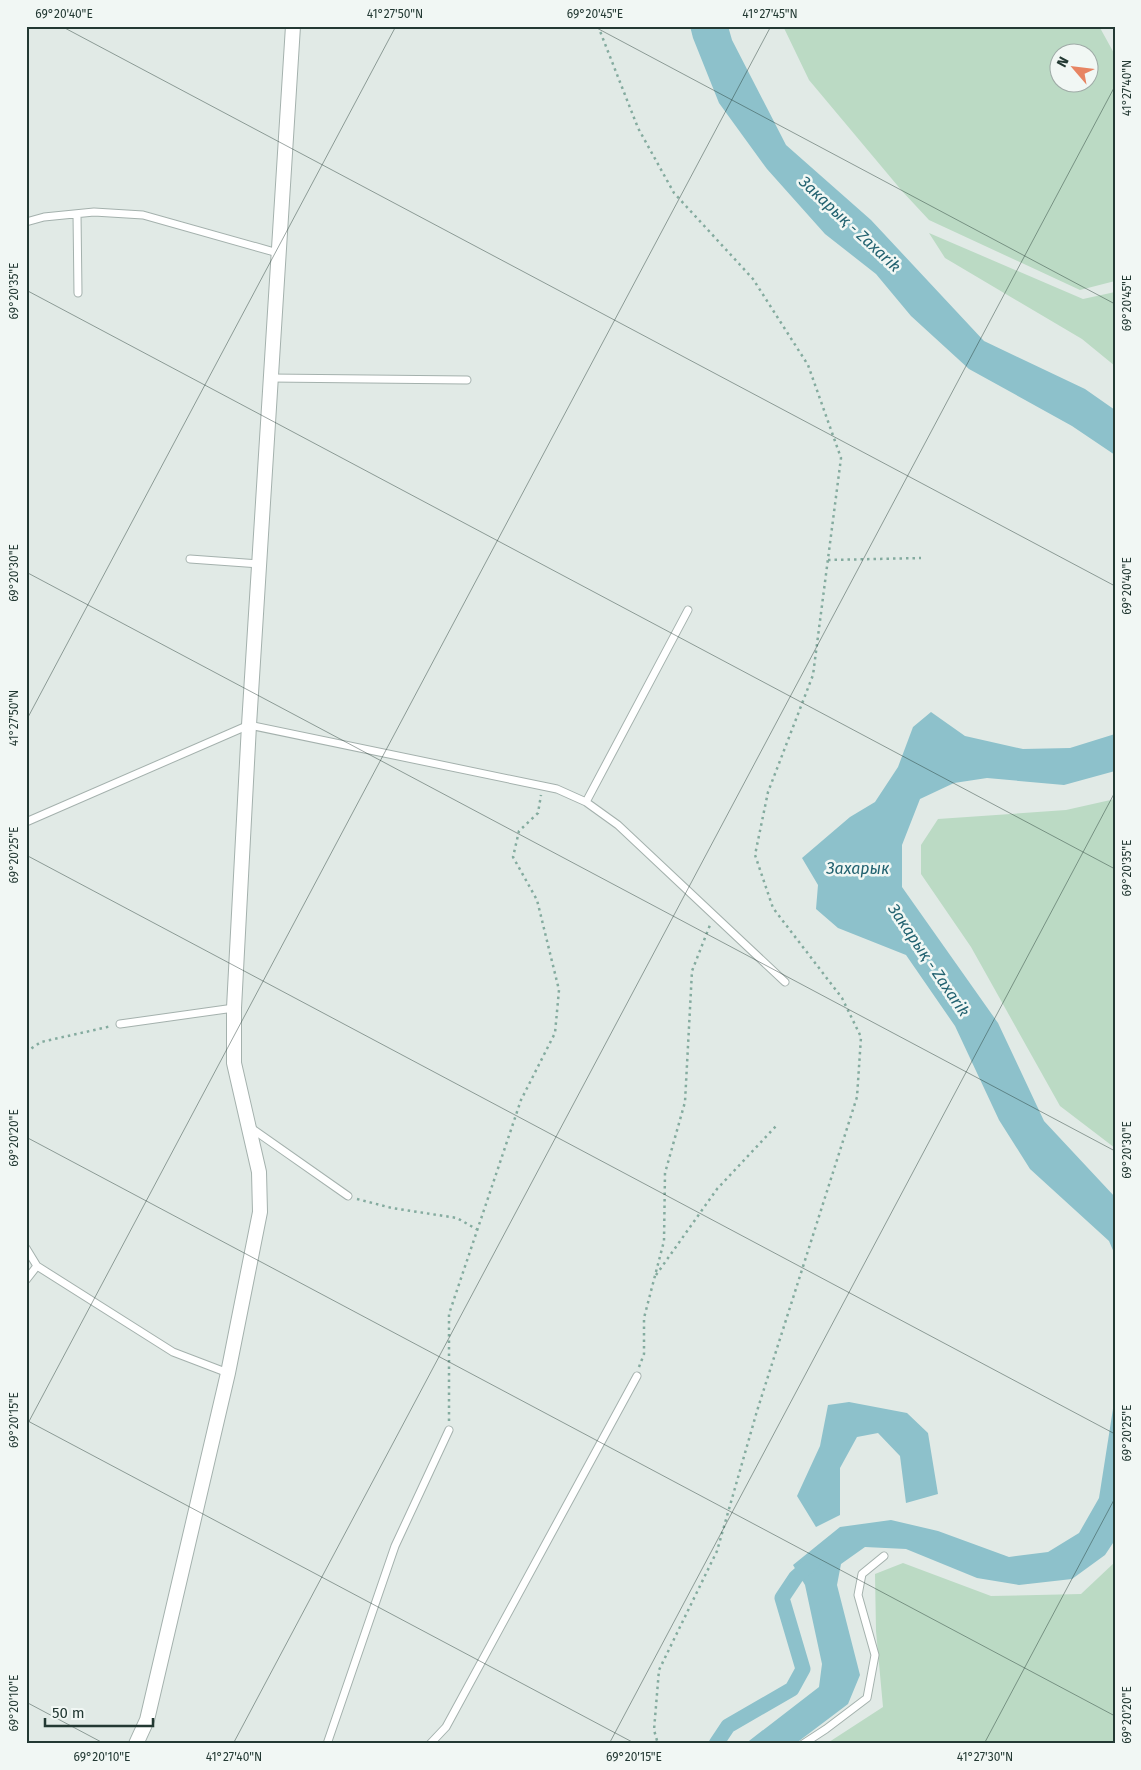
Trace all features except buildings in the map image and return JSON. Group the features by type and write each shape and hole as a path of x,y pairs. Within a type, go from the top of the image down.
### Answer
{"street":[{"path":"136,1744 147,1720 228,1373 260,1212 259,1172 234,1063 234,1008 249,725 293,26"}],"lane":[{"path":"26,222 94,212 143,216 278,253"},
{"path":"76,214 78,293"},
{"path":"270,378 466,380"},
{"path":"190,559 259,564"},
{"path":"586,802 688,610"},
{"path":"26,822 249,725 557,789 586,802 618,825 785,982"},
{"path":"120,1024 234,1008"},
{"path":"249,1126 348,1196"},
{"path":"26,1248 37,1266 173,1352 228,1373"},
{"path":"26,1280 37,1266"},
{"path":"430,1744 446,1727 636,1376"},
{"path":"327,1744 395,1546 449,1430"},
{"path":"803,1744 867,1698 875,1655 858,1595 862,1574 884,1556"}],"path":[{"path":"598,26 638,128 674,193 753,279 808,365 842,458 813,675 768,792 755,855 773,908 842,998 861,1037 857,1097 757,1411 717,1551 659,1670 654,1730 658,1744"},
{"path":"828,560 921,558"},
{"path":"449,1430 449,1314 522,1100 555,1033 559,990 537,900 513,856 519,831 538,813 542,786"},
{"path":"636,1376 644,1354 644,1318 664,1241 665,1173 685,1102 692,971 714,915"},
{"path":"26,1052 41,1042 120,1024"},
{"path":"655,1277 717,1189 776,1126"},
{"path":"348,1196 392,1208 457,1218 478,1230"}],"green space":[{"path":"783,26 1099,26 1115,55 1115,281 1080,290 929,220 902,191 809,80"},
{"path":"929,233 1083,299 1115,292 1115,366 1082,339 945,258"},
{"path":"1115,799 1115,1148 1060,1106 971,947 921,874 921,845 938,819 1066,810"},
{"path":"1115,1562 1115,1744 826,1744 883,1707 876,1631 875,1574 903,1563 991,1596 1081,1594"}],"water":[{"name":"Закарық - Zaxarik","path":"690,26 728,26 732,40 786,145 871,220 984,341 1085,389 1115,410 1115,455 1072,426 969,369 911,316 876,274 825,234 767,169 719,103"},
{"name":"Захарык","path":"931,712 965,736 1023,749 1070,748 1115,734 1115,771 1064,785 987,778 954,783 920,799 902,845 902,887 998,1023 1044,1121 1115,1197 1115,1255 1109,1241 1030,1169 999,1120 955,1026 906,955 838,928 816,909 818,885 802,858 850,817 875,802 898,767 913,727"},
{"path":"1115,1396 1115,1540 1105,1555 1072,1579 1019,1585 977,1578 906,1549 865,1547 841,1564 837,1585 860,1675 848,1704 795,1744 745,1744 819,1687 822,1664 805,1585 793,1565 840,1527 891,1520 938,1531 1009,1557 1048,1552 1079,1533 1099,1498"},
{"path":"849,1402 907,1413 928,1433 938,1494 906,1503 900,1456 878,1433 857,1437 840,1468 840,1515 816,1527 797,1496 820,1446 828,1405"}],"waterway":[{"path":"716,1744 728,1726 792,1689 803,1669 782,1598 796,1577 813,1562"}]}
